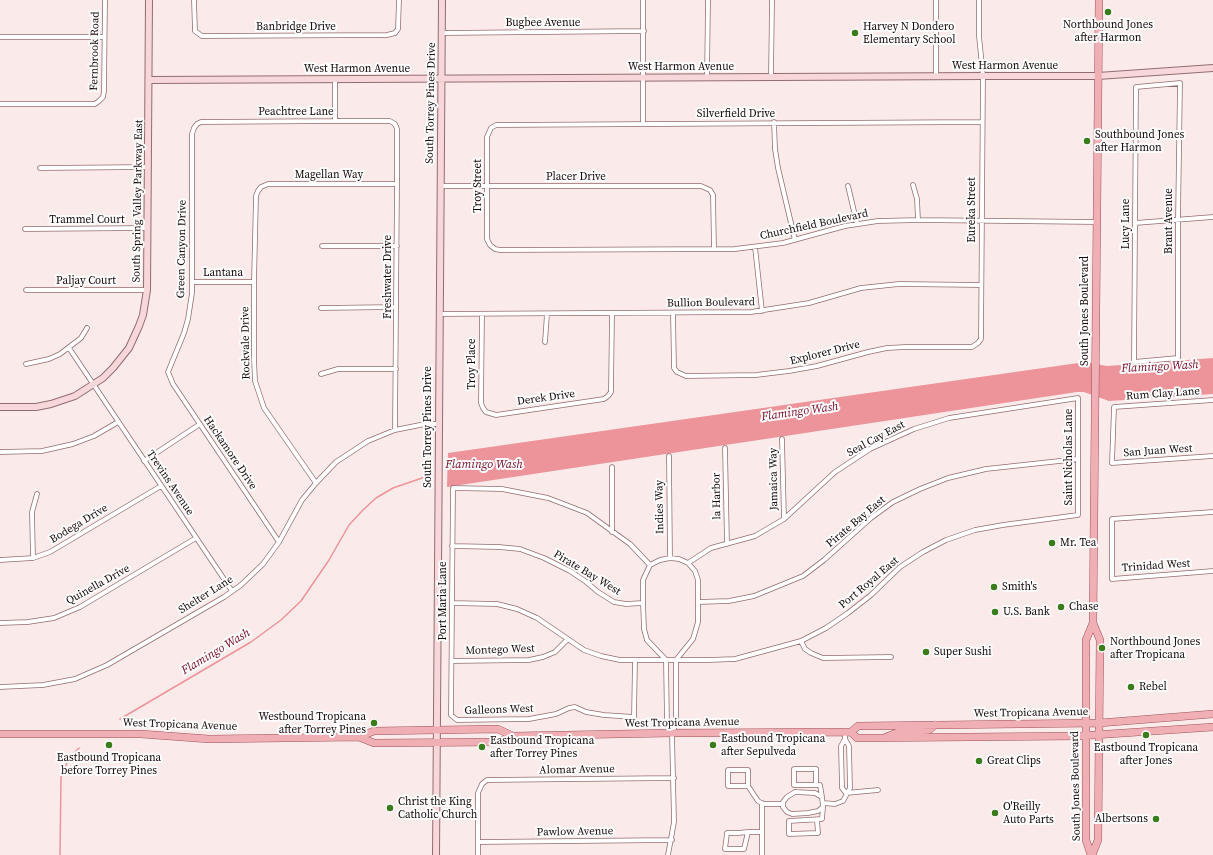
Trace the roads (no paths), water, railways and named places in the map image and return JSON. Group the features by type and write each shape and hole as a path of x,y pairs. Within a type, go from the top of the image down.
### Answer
{"main road":[{"name":"South Spring Valley Parkway East","path":"0,407 36,407 51,404 75,396 93,385 113,368 128,348 144,314 147,290 148,228 149,0"},
{"name":"South Torrey Pines Drive","path":"436,855 442,0"},
{"name":"South Jones Boulevard","path":"1091,855 1086,840 1086,640 1093,623 1098,0"},
{"name":"West Harmon Avenue","path":"149,80 1098,76 1213,68"},
{"name":"South Jones Boulevard","path":"1091,855 1098,840 1100,640 1093,623"},
{"name":"West Tropicana Avenue","path":"847,734 858,726 1099,723 1213,714"},
{"path":"884,738 899,732 929,730 935,725"},
{"name":"West Tropicana Avenue","path":"359,737 374,743 436,743 498,742 513,736 672,733 847,734 858,738 1086,736 1213,727"},
{"name":"West Tropicana Avenue","path":"0,734 104,733 208,739 359,737 374,731 498,729 513,736"}],"street":[{"name":"Fernbrook Road","path":"0,104 95,104 99,101 103,97 104,91 105,0"},
{"name":"Banbridge Drive","path":"194,0 195,31 202,36 371,36 395,33 399,25 399,0"},
{"path":"643,0 643,123"},
{"path":"707,77 708,0"},
{"path":"771,77 772,0"},
{"path":"936,0 936,76"},
{"name":"Eureka Street","path":"978,343 981,339 983,76 978,36 979,0"},
{"name":"Bugbee Avenue","path":"442,33 644,32"},
{"path":"0,37 104,37"},
{"path":"335,79 335,121"},
{"name":"Lucy Lane","path":"1134,362 1136,87 1180,83"},
{"name":"Brant Avenue","path":"1134,362 1178,358 1180,83"},
{"name":"Peachtree Lane","path":"197,124 201,122 335,121 390,121 395,124"},
{"path":"774,122 775,149 778,168 795,240"},
{"name":"Silverfield Drive","path":"491,128 496,125 503,124 982,122"},
{"name":"Green Canyon Drive","path":"168,372 184,333 188,319 192,282 192,134 197,124"},
{"name":"Freshwater Drive","path":"395,124 397,129 395,430"},
{"name":"Troy Street","path":"490,245 487,240 487,187 488,137 491,128"},
{"path":"40,168 148,167"},
{"name":"Magellan Way","path":"261,187 268,184 397,184"},
{"path":"913,185 917,199 918,220"},
{"name":"Placer Drive","path":"440,186 701,186 710,190 713,195 714,249"},
{"path":"848,186 857,224"},
{"name":"Rockvale Drive","path":"261,187 256,196 254,282 254,371 258,394 272,421 316,483"},
{"path":"1135,223 1213,217"},
{"name":"Churchfield Boulevard","path":"490,245 495,249 500,250 714,249 754,247 795,240 857,224 878,221 981,220 1097,222"},
{"name":"Trammel Court","path":"25,229 148,228"},
{"path":"322,246 397,246"},
{"path":"754,247 762,311"},
{"name":"Lantana","path":"192,282 254,282"},
{"name":"Bullion Boulevard","path":"439,314 762,311 809,303 869,287 899,284 981,285"},
{"name":"Paljay Court","path":"26,290 147,290"},
{"path":"321,308 396,307"},
{"name":"Derek Drive","path":"486,412 490,414 502,414 604,399 608,396 611,392 612,313"},
{"name":"Explorer Drive","path":"673,313 674,368 677,372 686,376 756,375 817,366 887,348 972,347 978,343"},
{"name":"Troy Place","path":"482,314 481,404 486,412"},
{"path":"545,342 547,314"},
{"path":"26,364 49,359 69,348 81,338 87,328"},
{"name":"Trevins Avenue","path":"69,348 232,591"},
{"path":"321,374 338,369 396,369"},
{"name":"Hackamore Drive","path":"168,372 173,384 279,542"},
{"name":"Saint Nicholas Lane","path":"1078,398 1078,515"},
{"name":"Seal Cay East","path":"688,563 711,548 755,536 784,519 835,472 870,449 914,429 949,418 1078,398"},
{"name":"Rum Clay Lane","path":"1114,406 1213,400"},
{"name":"San Juan West","path":"1114,406 1112,463 1213,456"},
{"path":"0,452 42,451 73,444 94,436 118,422"},
{"path":"144,461 200,424"},
{"name":"Shelter Lane","path":"0,687 43,685 75,678 92,672 121,657 232,591 263,564 279,542 302,500 336,462 368,441 395,430 425,424 439,424"},
{"name":"Jamaica Way","path":"782,439 784,519"},
{"name":"la Harbor","path":"725,448 727,544"},
{"name":"Indies Way","path":"669,456 670,558"},
{"name":"Pirate Bay East","path":"698,602 729,601 754,596 802,576 824,560 871,518 893,502 948,478 986,469 1078,459"},
{"path":"612,467 612,532 630,544 650,565"},
{"name":"Bodega Drive","path":"0,560 33,558 50,552 161,486"},
{"name":"Port Maria Lane","path":"451,715 453,488 502,489 548,498 587,513 612,532"},
{"path":"33,558 32,512 37,494"},
{"name":"Trinidad West","path":"1213,512 1112,520 1112,579 1213,571"},
{"name":"Port Royal East","path":"673,660 735,659 801,641 826,628 848,613 871,595 900,567 923,552 946,540 976,530 1078,515"},
{"name":"Quinella Drive","path":"0,622 28,622 54,618 80,607 196,538"},
{"name":"Pirate Bay West","path":"452,546 520,549 544,558 570,571 614,602 626,604 642,602"},
{"path":"668,855 672,840 674,822 672,733 676,723 673,660 693,639 698,622 698,580 695,571 688,563 670,558 660,560 650,565 643,580 642,602 644,629 647,640 666,660 667,724 672,733"},
{"path":"452,603 497,604 517,609 537,618 567,640 584,650 601,656 620,660 673,660"},
{"name":"Montego West","path":"452,661 529,660 543,657 555,652 567,640"},
{"path":"801,641 811,654 823,658 891,657"},
{"name":"Galleons West","path":"451,715 457,720 529,719 556,714 575,707 586,712 604,716 634,717 635,660"},
{"path":"846,793 842,788 841,746 847,734"},
{"path":"822,797 810,792 795,792 787,797 783,807 787,812 792,814 808,813 818,811 823,805 835,804 843,801 850,788 849,746 847,734"},
{"path":"816,784 816,769 794,769 794,785 820,785 823,805 822,819 789,821 789,834 818,833 817,820"},
{"path":"748,786 728,786 728,770 748,770 748,786 758,801 762,803 783,804"},
{"name":"Alomar Avenue","path":"478,842 478,793 482,784 487,780 674,778"},
{"path":"846,793 878,790"},
{"path":"762,803 762,855"},
{"path":"748,832 744,849 725,849 727,834 748,832 762,832"},
{"name":"Pawlow Avenue","path":"478,842 672,840"},
{"path":"478,842 478,855"}],"water":[{"name":"Flamingo Wash","path":"1213,358 1213,394 1109,401 1084,392 1077,392 447,487 448,453 1085,362 1107,366"}],"waterway":[{"name":"Flamingo Wash","path":"120,719 251,642 281,620 301,601 329,560 349,525 363,510 376,498 393,488 428,476"},
{"name":"Flamingo Wash","path":"60,855 61,777 69,758 79,748"}],"place":[{"name":"Northbound Jones after Harmon","path":"1108,12"},
{"name":"Harvey N Dondero Elementary School","path":"855,33"},
{"name":"Southbound Jones after Harmon","path":"1087,141"},
{"name":"Mr. Tea","path":"1052,543"},
{"name":"Smith's","path":"994,587"},
{"name":"Chase","path":"1061,607"},
{"name":"U.S. Bank","path":"995,612"},
{"name":"Northbound Jones after Tropicana","path":"1102,648"},
{"name":"Super Sushi","path":"926,652"},
{"name":"Rebel","path":"1131,687"},
{"name":"Westbound Tropicana after Torrey Pines","path":"374,723"},
{"name":"Eastbound Tropicana after Jones","path":"1146,735"},
{"name":"Eastbound Tropicana before Torrey Pines","path":"109,745"},
{"name":"Eastbound Tropicana after Sepulveda","path":"713,745"},
{"name":"Eastbound Tropicana after Torrey Pines","path":"482,747"},
{"name":"Great Clips","path":"979,761"},
{"name":"Christ the King Catholic Church","path":"390,808"},
{"name":"O'Reilly Auto Parts","path":"995,813"},
{"name":"Albertsons","path":"1156,819"}]}
